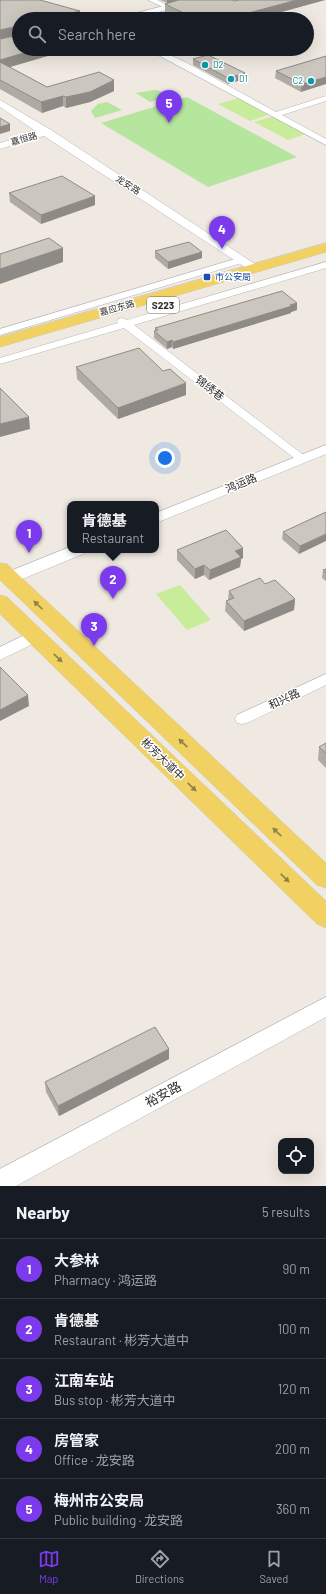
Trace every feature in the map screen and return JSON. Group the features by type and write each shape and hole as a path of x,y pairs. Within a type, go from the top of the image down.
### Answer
{"main road":[{"name":"嘉应东路","path":"0,342 326,247"},
{"name":"嘉应东路","path":"0,353 123,321 326,257"},
{"path":"5,574 326,878"},
{"name":"彬芳大道中","path":"0,602 326,918"}],"street":[{"path":"152,0 169,8"},
{"path":"153,12 197,0"},
{"path":"165,56 326,142"},
{"path":"274,115 326,98"},
{"name":"龙安路","path":"0,103 255,268"},
{"name":"嘉恒路","path":"0,146 47,132"},
{"path":"0,332 242,260"},
{"path":"0,361 123,321 326,266"},
{"name":"锦绣巷","path":"123,321 302,459"},
{"name":"鸿运路","path":"159,517 326,449"},
{"path":"5,574 69,553"},
{"path":"0,654 35,636"},
{"name":"和兴路","path":"242,719 326,680"},
{"name":"裕安路","path":"0,1182 326,1006"}],"green space":[{"path":"155,90 175,94 150,102 136,93"},
{"path":"187,97 297,157 208,187 101,123"},
{"path":"239,98 271,114 250,121 218,104"},
{"path":"107,102 122,110 95,118 91,111 98,104"},
{"path":"274,116 308,133 288,140 254,122"},
{"path":"180,585 211,620 187,630 156,594"}],"building":[{"path":"0,0 40,0 80,11 12,12 12,27 0,30"},
{"path":"179,0 297,0 252,12 182,12 165,4"},
{"path":"12,36 12,56 13,56 0,60 0,39"},
{"path":"210,56 245,73 228,78 193,59"},
{"path":"326,56 326,77 302,84 276,71"},
{"path":"0,62 47,87 99,72 114,80 90,92 66,97 63,96 41,102 0,80"},
{"path":"0,118 10,124 0,127"},
{"path":"62,176 95,196 41,215 9,193"},
{"path":"49,238 63,248 0,269 0,254"},
{"path":"189,242 202,252 168,262 155,251"},
{"path":"282,291 297,303 290,305 292,306 173,342 172,340 167,342 154,331 158,330 155,328"},
{"path":"139,348 163,371 170,369 186,383 118,408 76,367"},
{"path":"0,388 29,417 0,424"},
{"path":"326,512 326,534 300,546 283,532"},
{"path":"226,530 243,548 235,551 241,557 210,570 204,565 195,569 177,550"},
{"path":"260,578 265,584 275,580 295,599 244,621 226,601 234,598 229,591"},
{"path":"0,667 28,695 0,710"},
{"path":"326,743 326,753 319,747"},
{"path":"155,1027 169,1049 58,1106 45,1082"}],"place":[{"name":"D2","path":"205,65"},
{"name":"D1","path":"231,79"},
{"name":"C2","path":"311,81"},
{"name":"梅州市公安局","path":"169,123"},
{"name":"房管家","path":"222,249"},
{"name":"市公安局","path":"207,277"},
{"name":"大参林","path":"29,553"},
{"name":"肯德基","path":"113,599"},
{"name":"江南车站","path":"94,646"}]}
